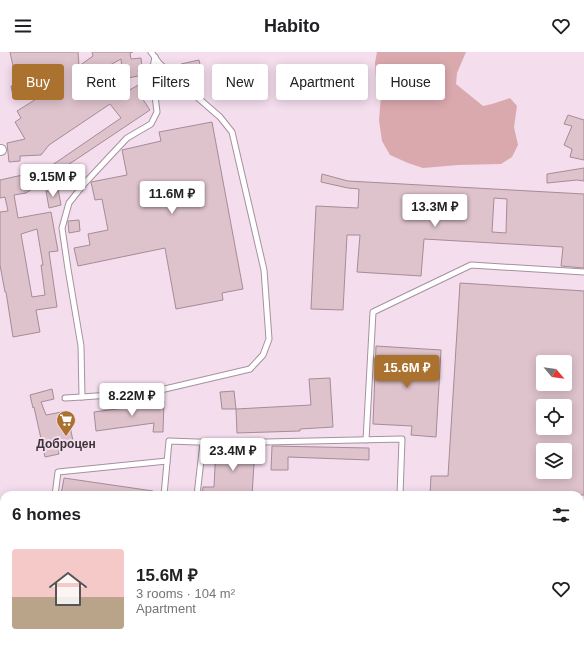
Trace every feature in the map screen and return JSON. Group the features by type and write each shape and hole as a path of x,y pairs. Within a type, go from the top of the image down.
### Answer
{"lane":[{"path":"65,398 152,392 250,369 263,355 269,339 264,270 232,132 220,117 181,83 151,52"},
{"path":"82,398 81,346 62,228 70,203 84,184 127,138 151,124 157,112 152,72 156,57"},
{"path":"366,440 373,312 471,265 584,272"},
{"path":"164,491 169,441 225,443 402,439 400,491"},
{"path":"198,491 203,443"},
{"path":"56,491 58,472 167,461"}],"shaded area":[{"path":"377,52 466,52 457,73 456,84 483,106 510,98 517,106 514,127 518,145 512,157 501,164 458,165 423,168 390,155 382,141 379,120 381,100 445,100 445,64 376,64 376,79 375,63"}],"building":[{"path":"10,52 78,52 79,64 72,64 72,100 130,100 130,90 138,85 138,100 143,100 150,110 26,193 14,195 18,218 51,212 58,251 49,252 57,307 36,310 40,332 13,337 0,265 0,212 8,211 5,197 0,198 0,180 45,170 121,118 110,104 49,145 41,155 20,156 20,161 9,162 7,143 25,139 15,122 21,118 17,111 35,100 64,100 64,64 13,64","holes":["37,229 43,265 41,265 45,295 32,297 21,234"]},
{"path":"92,52 133,52 130,53 131,59 141,58 142,64 138,64 138,76 130,78 130,64 122,64 121,59 112,64 82,64 93,56"},
{"path":"199,60 200,64 181,64"},
{"path":"568,115 584,120 584,160 570,157 572,149 564,145 572,126 564,124"},
{"path":"212,122 243,289 222,293 223,300 176,309 165,248 78,266 74,248 90,245 88,234 108,230 102,199 95,200 91,182 127,175 122,150 161,141 159,132"},
{"path":"584,168 584,181 577,180 547,183 547,174"},
{"path":"322,174 348,181 584,194 584,268 561,266 563,247 424,239 421,276 357,272 360,235 347,235 343,310 311,309 316,206 358,208 359,189 321,182","holes":["494,198 507,199 506,233 492,232"]},
{"path":"58,189 61,205 49,208 46,191"},
{"path":"79,220 80,231 69,233 68,221"},
{"path":"460,283 584,291 584,491 430,491 431,476 448,476"},
{"path":"376,346 441,350 436,437 411,435 412,426 373,424"},
{"path":"330,378 333,427 300,429 300,431 237,433 236,409 311,405 309,379"},
{"path":"52,389 54,399 41,402 46,415 67,411 73,441 57,444 59,454 45,457 30,395"},
{"path":"234,391 236,409 222,409 220,392"},
{"path":"154,401 164,401 163,432 153,432 154,423 96,431 94,412 154,404"},
{"path":"272,446 369,448 369,460 288,457 288,470 271,470"},
{"path":"216,447 255,449 252,491 202,491 203,487 214,487"},
{"path":"64,478 153,491 62,491"}],"place":[{"name":"Доброцен","path":"66,437"}]}
